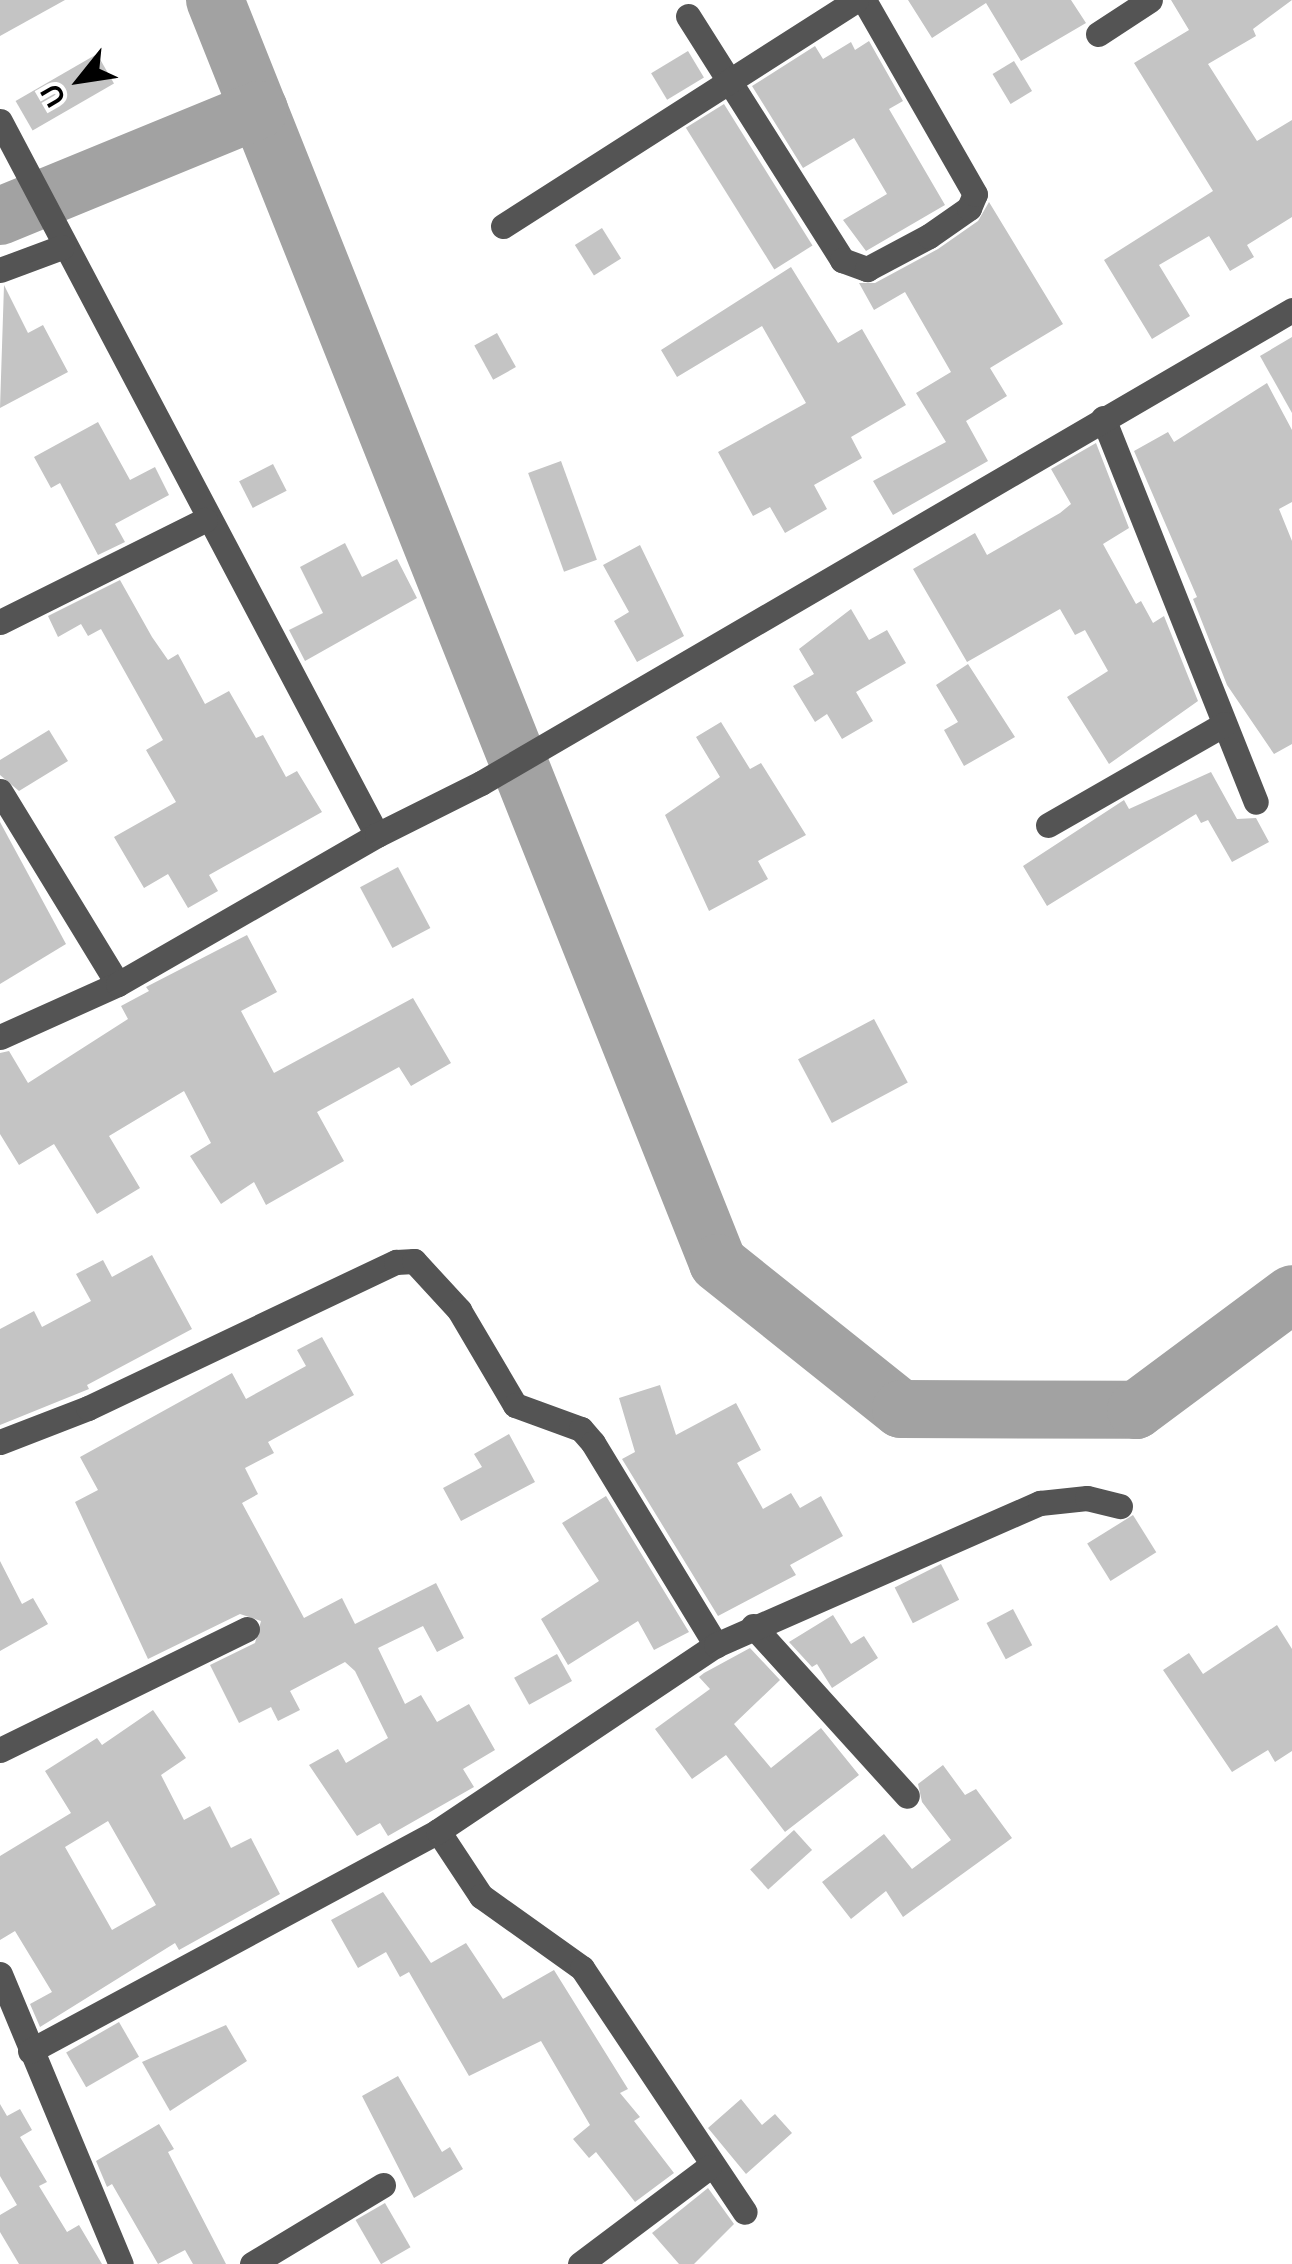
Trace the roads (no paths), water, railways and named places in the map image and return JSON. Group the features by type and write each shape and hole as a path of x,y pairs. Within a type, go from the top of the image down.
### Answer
{"street":[{"path":"503,226 856,0"},
{"path":"688,16 842,260 867,269 929,236 969,208 975,194 864,0"},
{"path":"1098,34 1150,0"},
{"path":"0,121 16,171 60,243 377,835"},
{"path":"0,270 60,243"},
{"path":"0,1036 118,984 377,835 481,783 1292,310"},
{"path":"1103,418 1256,802"},
{"path":"0,622 206,520"},
{"path":"1048,825 1224,724"},
{"path":"0,791 118,984"},
{"path":"0,1442 88,1408 396,1262 414,1262 459,1310 515,1404 580,1429 592,1444 716,1644"},
{"path":"30,2050 438,1831 716,1644 1040,1502 1087,1498 1120,1506"},
{"path":"753,1626 906,1796"},
{"path":"0,1750 247,1629"},
{"path":"438,1831 480,1896 582,1968 623,2022 709,2167 746,2212"},
{"path":"0,1974 122,2264"},
{"path":"580,2264 709,2167"},
{"path":"252,2264 383,2184"}],"waterway":[{"path":"215,0 718,1263 901,1409 1136,1410 1292,1294"},
{"path":"0,216 259,110"}]}
